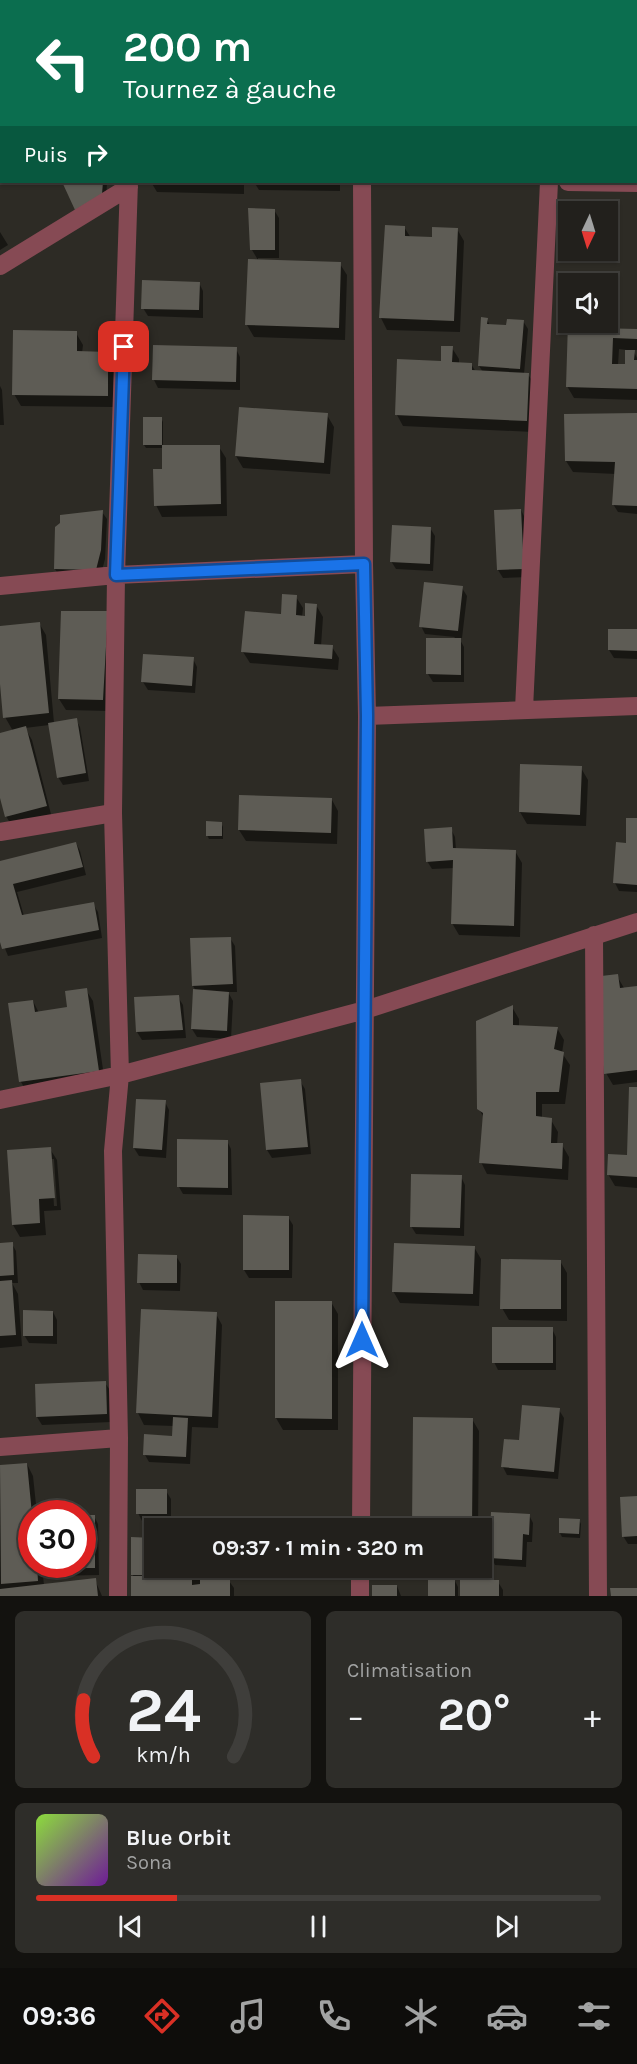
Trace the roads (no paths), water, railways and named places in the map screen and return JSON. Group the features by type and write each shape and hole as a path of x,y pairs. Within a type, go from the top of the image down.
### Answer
{"street":[{"path":"361,1518 367,716 362,183"},
{"path":"524,709 549,183"},
{"path":"0,266 129,184"},
{"path":"118,1596 119,1438 113,1151 120,1075 113,813 116,575 129,184"},
{"path":"0,586 116,575 364,564"},
{"path":"367,716 637,706"},
{"path":"0,832 113,813"},
{"path":"0,1100 120,1075 364,1010 637,922"},
{"path":"594,935 598,1596"},
{"path":"0,1447 119,1438"},
{"path":"360,1578 360,1596"}]}
